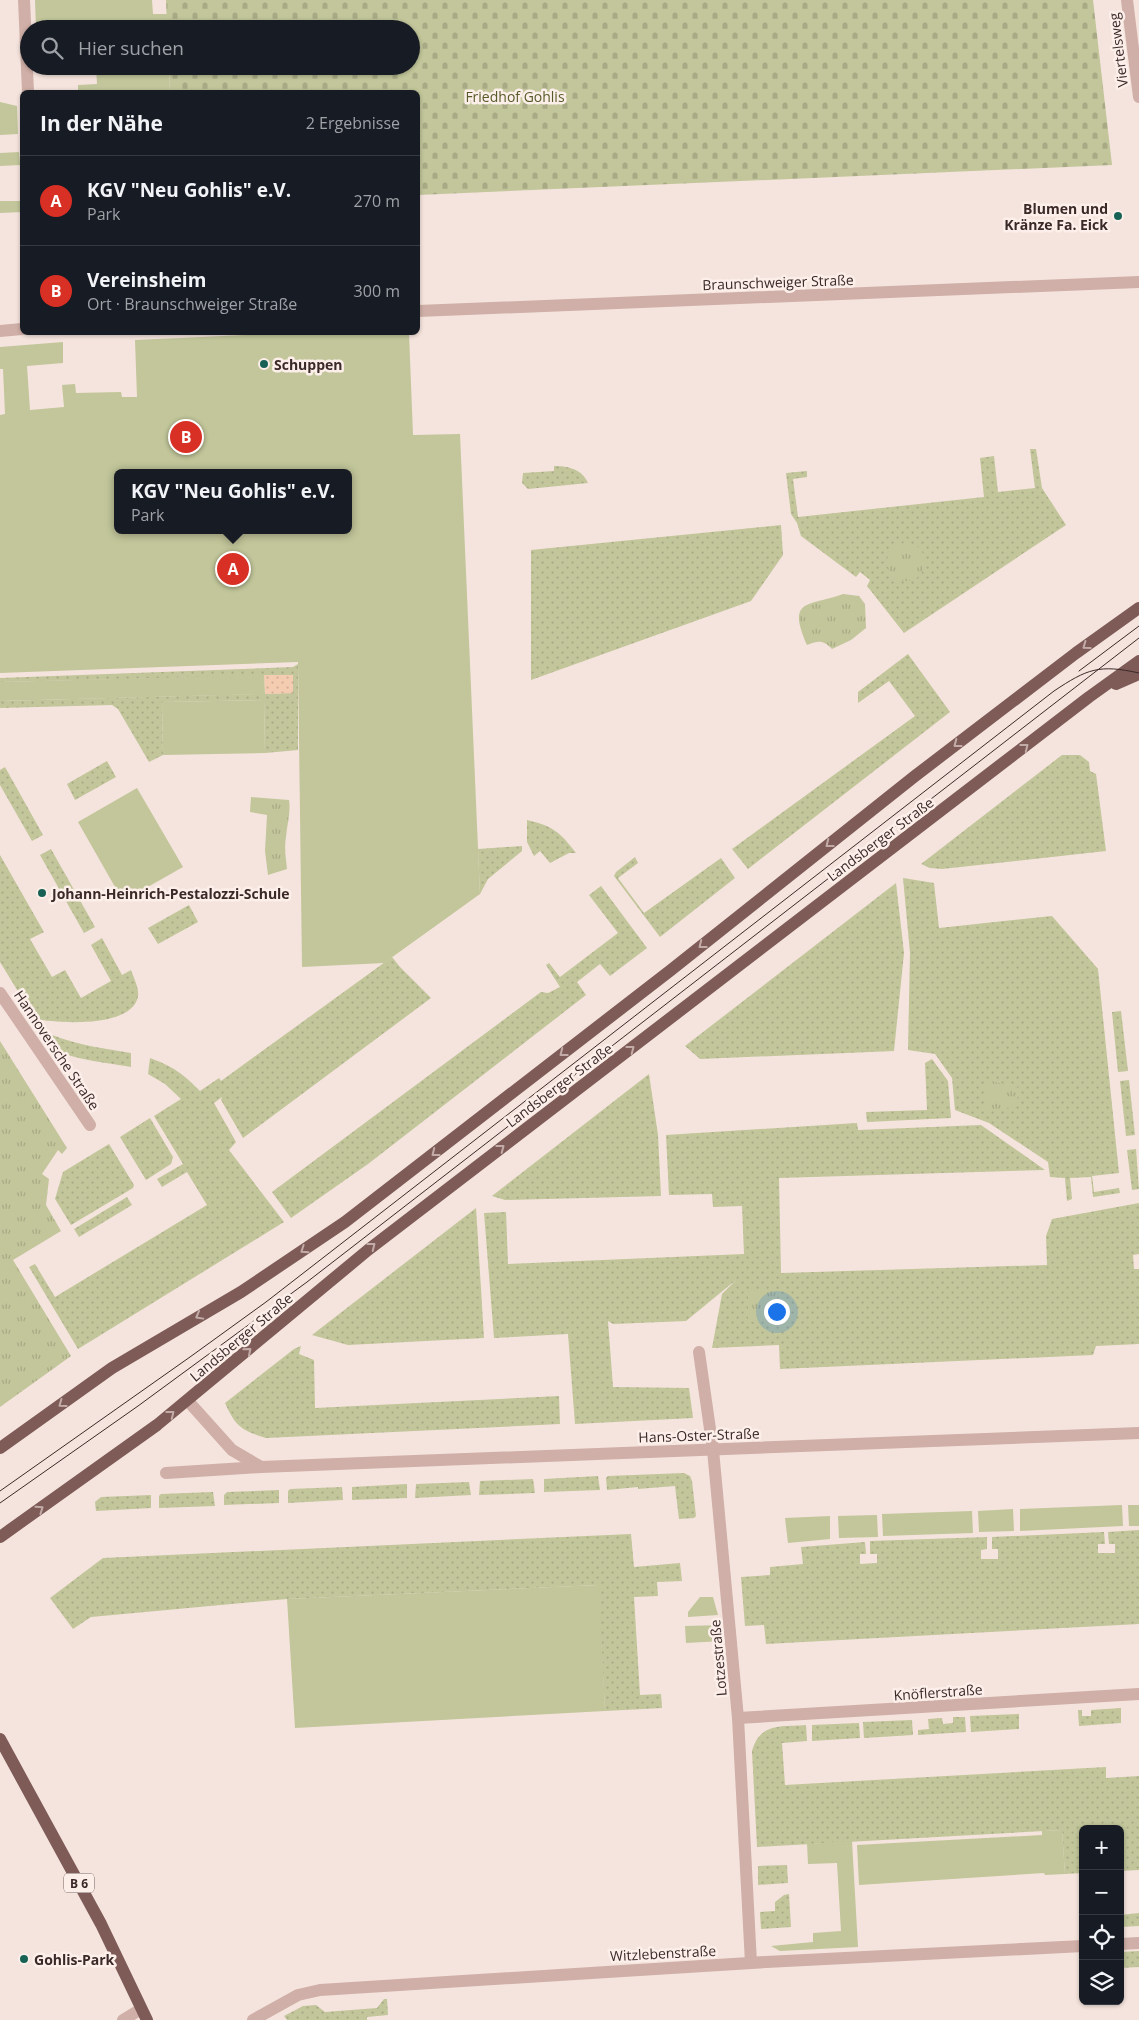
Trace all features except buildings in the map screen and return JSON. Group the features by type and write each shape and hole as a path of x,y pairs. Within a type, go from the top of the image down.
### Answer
{"main road":[{"name":"Landsberger Straße","path":"0,1448 112,1368 241,1292 345,1222 671,970 914,776 1139,608"},
{"path":"1126,617 1139,615"},
{"name":"Landsberger Straße","path":"0,1537 153,1428 188,1401 368,1250 1089,697 1139,661"},
{"path":"1089,697 1139,674"},
{"name":"B 6","path":"0,1739 102,1924 144,2015"}],"street":[{"path":"24,0 25,20"},
{"name":"Viertelsweg","path":"1127,0 1139,97"},
{"path":"27,75 28,90"},
{"name":"Braunschweiger Straße","path":"420,311 1139,282"},
{"path":"0,331 20,329"},
{"name":"Hannoversche Straße","path":"0,993 90,1125"},
{"name":"Lotzestraße","path":"699,1352 713,1450 738,1718 752,1963"},
{"path":"188,1401 232,1450 260,1467"},
{"name":"Hans-Oster-Straße","path":"166,1473 260,1467 1139,1433"},
{"name":"Knöflerstraße","path":"738,1718 1139,1694"},
{"path":"1124,1944 1139,1943"},
{"name":"Witzlebenstraße","path":"253,2020 298,1995 313,1990 752,1963 1079,1946"},
{"path":"123,2020 144,2015"}],"green space":[{"path":"35,0 152,0 153,14 167,14 167,20 36,20"},
{"name":"Friedhof Gohlis","path":"166,0 1093,0 1112,165 420,195 420,90 170,90 169,75 420,75 420,20 167,20"},
{"path":"96,75 169,75 170,90 78,90 78,85 97,84"},
{"path":"0,102 17,106 18,134 0,135"},
{"path":"19,152 20,165 0,166 0,153"},
{"path":"0,201 20,201 20,212 0,213"},
{"path":"246,335 409,335 413,435 460,434 480,894 384,963 302,967 298,662 0,673 0,415 5,414 3,369 0,369 0,347 63,342 63,363 27,366 30,410 64,407 62,385 75,384 76,393 121,392 122,397 137,397 135,340"},
{"path":"1030,449 1036,449 1042,488 1066,525 904,633 867,586 870,580 860,572 856,577 801,536 797,523 791,514 786,473 807,471 807,477 793,479 798,517 984,497 980,458 994,456 998,492 1035,488"},
{"path":"554,466 578,471 588,483 528,489 522,483 523,473 554,471"},
{"path":"781,525 783,555 751,601 531,680 531,550"},
{"path":"906,543 920,548 925,562 920,576 906,581 892,576 887,562 892,548"},
{"path":"843,594 859,596 865,604 866,628 851,640 832,649 821,642 807,645 801,630 800,612 811,603"},
{"path":"908,654 950,712 748,869 732,849 915,716 889,681 858,703 858,692"},
{"path":"298,664 298,750 265,753 264,700 162,702 163,755 149,762 118,709 112,705 0,708 0,701 293,693 293,675 0,682 0,678 293,667"},
{"path":"264,675 265,694 0,701 0,682"},
{"path":"264,700 265,753 163,755 162,702"},
{"path":"1062,755 1080,755 1089,762 1090,771 1096,774 1106,851 942,869 930,868 921,864"},
{"path":"107,761 116,777 75,800 67,784"},
{"path":"5,767 43,835 32,841 0,785 0,770"},
{"path":"137,788 183,867 123,901 78,822"},
{"path":"251,797 289,800 285,845 287,869 268,875 265,851 267,815 250,812"},
{"path":"527,820 555,831 576,853 569,853 550,863 540,851 534,856 527,842"},
{"path":"522,846 522,851 488,879 480,894 478,849"},
{"path":"51,849 95,927 84,933 40,855"},
{"path":"0,855 44,932 30,939 52,977 65,970 81,998 111,981 91,945 102,938 122,975 131,970 137,985 137,1000 130,1009 120,1015 90,1021 59,1022 35,1019 0,962"},
{"path":"635,857 638,863 618,878 644,913 721,858 735,878 660,937 614,876 616,872"},
{"path":"903,878 934,883 939,928 1052,916 1098,969 1119,1173 1092,1176 1094,1192 1119,1188 1120,1193 1093,1197 1091,1177 1070,1178 1072,1199 1067,1201 1065,1178 1050,1177 1048,1162 989,1123 955,1110 952,1078 935,1054 908,1050 910,953"},
{"path":"896,883 904,953 894,1051 700,1059 685,1046"},
{"path":"601,886 647,948 610,976 600,964 577,982 586,995 368,1164 291,1218 272,1192 541,992 548,993 560,987 546,965 549,963 560,977 618,933 589,895"},
{"path":"189,905 198,922 158,944 148,928"},
{"path":"392,957 431,998 243,1138 221,1100 222,1097 214,1103 236,1142 229,1150 284,1222 78,1349 29,1267 35,1264 55,1297 207,1205 187,1172 162,1187 157,1179 183,1164 154,1116 181,1099 165,1084 148,1074 150,1058 177,1071 200,1091 219,1078 221,1081"},
{"path":"1121,1011 1128,1071 1118,1072 1112,1012"},
{"path":"38,1029 95,1047 131,1053 131,1067 87,1060 64,1054 48,1045"},
{"path":"0,1041 67,1148 62,1154 58,1150 42,1174 49,1179 46,1205 61,1231 13,1260 71,1356 0,1407"},
{"path":"932,1059 948,1081 951,1118 867,1122 866,1112 927,1110 925,1063"},
{"path":"649,1074 658,1135 661,1196 505,1200 492,1196"},
{"path":"987,1080 1019,1088 1016,1107 984,1110"},
{"path":"1129,1080 1135,1135 1126,1136 1120,1081"},
{"path":"150,1118 173,1157 171,1164 146,1180 120,1137"},
{"path":"857,1123 858,1130 981,1125 1045,1170 779,1178 781,1273 1047,1265 1046,1236 1052,1219 1139,1203 1139,1254 1133,1255 1134,1269 1139,1269 1139,1344 1096,1346 1093,1355 780,1369 779,1345 712,1348 722,1294 736,1280 686,1321 613,1324 608,1321 613,1387 689,1388 693,1418 575,1424 568,1334 494,1338 484,1213 506,1212 508,1264 744,1254 742,1206 713,1207 712,1194 669,1195 666,1135"},
{"path":"109,1144 134,1185 133,1188 71,1225 55,1199 63,1172"},
{"path":"1136,1149 1139,1189 1132,1190 1127,1150"},
{"path":"127,1197 132,1205 79,1237 74,1229"},
{"path":"476,1208 484,1338 348,1345 312,1335"},
{"path":"777,1290 778,1321 748,1322 748,1291"},
{"path":"301,1346 299,1354 314,1360 315,1408 559,1396 560,1424 266,1438 245,1430 236,1423 225,1403 294,1349"},
{"path":"684,1473 690,1476 692,1481 696,1516 694,1518 679,1519 675,1486 607,1490 606,1478 608,1476"},
{"path":"598,1476 600,1490 544,1492 544,1479"},
{"path":"533,1479 535,1493 479,1495 480,1481"},
{"path":"469,1482 471,1495 415,1498 416,1484"},
{"path":"407,1484 407,1498 352,1500 352,1487"},
{"path":"342,1487 343,1500 288,1503 288,1491 290,1489"},
{"path":"279,1490 279,1503 224,1505 224,1495 227,1492"},
{"path":"213,1492 215,1506 159,1508 159,1496 161,1494"},
{"path":"151,1495 151,1508 96,1511 95,1502 101,1497"},
{"path":"1122,1505 1123,1526 1020,1531 1020,1509"},
{"path":"1128,1505 1139,1505 1139,1526 1129,1526"},
{"path":"1013,1509 1014,1531 979,1532 978,1511"},
{"path":"972,1511 973,1533 883,1536 882,1514"},
{"path":"877,1515 878,1537 839,1538 838,1516"},
{"path":"830,1516 830,1539 788,1543 785,1518"},
{"path":"1139,1530 1139,1624 766,1644 764,1625 745,1626 741,1577 770,1575 770,1567 803,1564 801,1547 865,1542 866,1554 860,1554 860,1564 877,1563 877,1554 870,1554 870,1541 987,1537 987,1549 981,1550 981,1559 998,1559 998,1549 992,1549 992,1537 1104,1532 1105,1544 1098,1544 1098,1553 1115,1553 1115,1544 1109,1544 1108,1532"},
{"path":"631,1534 634,1567 680,1563 682,1581 657,1582 658,1596 634,1597 640,1695 661,1694 662,1708 605,1711 598,1585 287,1599 91,1617 73,1629 50,1598 103,1558"},
{"path":"599,1585 605,1711 295,1728 287,1599"},
{"path":"700,1597 713,1597 718,1615 688,1617 688,1612"},
{"path":"721,1625 722,1641 686,1643 685,1626"},
{"path":"1121,1708 1121,1723 1079,1726 1078,1710 1082,1710 1082,1716 1091,1716 1091,1710"},
{"path":"1019,1714 1019,1729 971,1732 970,1716"},
{"path":"953,1717 965,1717 966,1732 918,1735 918,1730 929,1729 928,1719 942,1718 943,1724 953,1723"},
{"path":"912,1720 913,1735 864,1738 863,1722"},
{"path":"859,1723 860,1738 812,1741 812,1725"},
{"path":"806,1725 807,1741 782,1743 785,1785 1106,1767 1106,1778 1139,1776 1139,1870 1124,1871 1124,1825 1079,1825 1079,1873 1065,1874 1062,1830 757,1847 752,1751 760,1735 780,1726"},
{"path":"1062,1830 1065,1874 1045,1875 1044,1873 859,1885 857,1845 1042,1835 1042,1831"},
{"path":"852,1841 858,1947 780,1951 771,1946 813,1942 813,1933 841,1931 837,1863 808,1864 807,1844"},
{"path":"787,1865 788,1883 758,1885 758,1866"},
{"path":"789,1894 791,1927 761,1929 760,1912 775,1911 775,1902 784,1895"},
{"path":"1139,1913 1139,1926 1124,1927 1124,1915"},
{"path":"1139,1951 1139,1967 1124,1968 1124,1952"},
{"path":"384,1999 387,1999 388,2015 367,2017 367,2020 287,2020 284,2016 303,2006 316,2005 325,2012 377,2008"}],"sand":[{"path":"264,675 293,675 293,693 265,694"}],"tram line":[{"path":"1079,671 1139,626"},
{"path":"0,1503 138,1406 307,1282 1139,638"},
{"path":"0,1491 266,1302 1054,691 1085,673 1094,670 1113,669 1139,673"}],"place":[{"name":"Blumen und Kränze Fa. Eick","path":"1118,216"},
{"name":"Schuppen","path":"264,364"},
{"name":"Vereinsheim","path":"186,437"},
{"name":"KGV \"Neu Gohlis\" e.V.","path":"233,569"},
{"name":"Johann-Heinrich-Pestalozzi-Schule","path":"42,893"},
{"name":"Gohlis-Park","path":"24,1959"}]}
